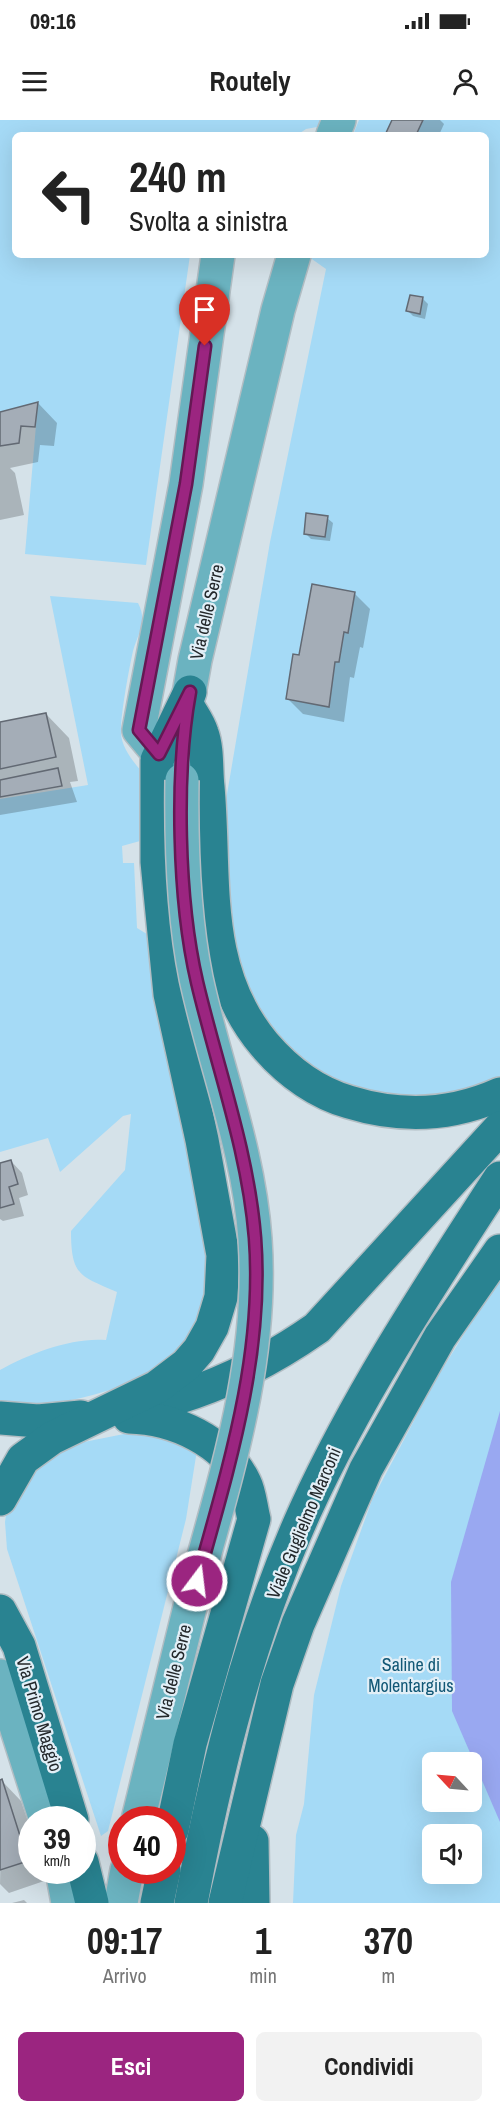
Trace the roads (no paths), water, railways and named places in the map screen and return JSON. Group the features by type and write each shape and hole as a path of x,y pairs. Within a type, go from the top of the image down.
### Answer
{"main road":[{"path":"0,1499 23,1459 52,1438 157,1387 186,1365 200,1350 212,1327 221,1297 223,1256 202,1140 171,994 157,862 159,754 189,699"},
{"path":"189,699 203,734 219,946 227,983 250,1028 281,1063 303,1080 334,1097 371,1108 405,1112 438,1112 472,1107 500,1094"},
{"path":"98,1416 168,1401 233,1377 280,1354 317,1329 500,1128"},
{"name":"Viale Guglielmo Marconi","path":"191,1903 205,1829 244,1675 305,1512 351,1419 415,1307 500,1178"},
{"name":"Viale Guglielmo Marconi","path":"225,1903 277,1684 298,1624 361,1478 440,1337 500,1251"},
{"path":"0,1418 38,1421 98,1416 140,1417 181,1426 222,1453 246,1483 254,1519 190,1744 177,1806"},
{"name":"Via Primo Maggio","path":"0,1611 19,1646 68,1806"},
{"path":"250,1797 253,1903"},
{"path":"87,1884 92,1903"},
{"path":"157,1903 161,1884"}],"street":[{"path":"159,754 139,730 186,484 218,258"},
{"name":"Via delle Serre","path":"141,1806 191,1603 239,1426 250,1363 257,1294 255,1237 236,1128 196,980 190,942 182,845 182,780 189,699 275,322 293,258"},
{"path":"0,1676 42,1806"},
{"path":"65,1884 68,1903"},
{"path":"121,1903 124,1884"}],"water":[{"path":"500,1411 500,1822 482,1780 482,1752 470,1752 452,1711 451,1582"}],"park label":[{"name":"Saline di Molentargius","path":"411,1675"}]}
